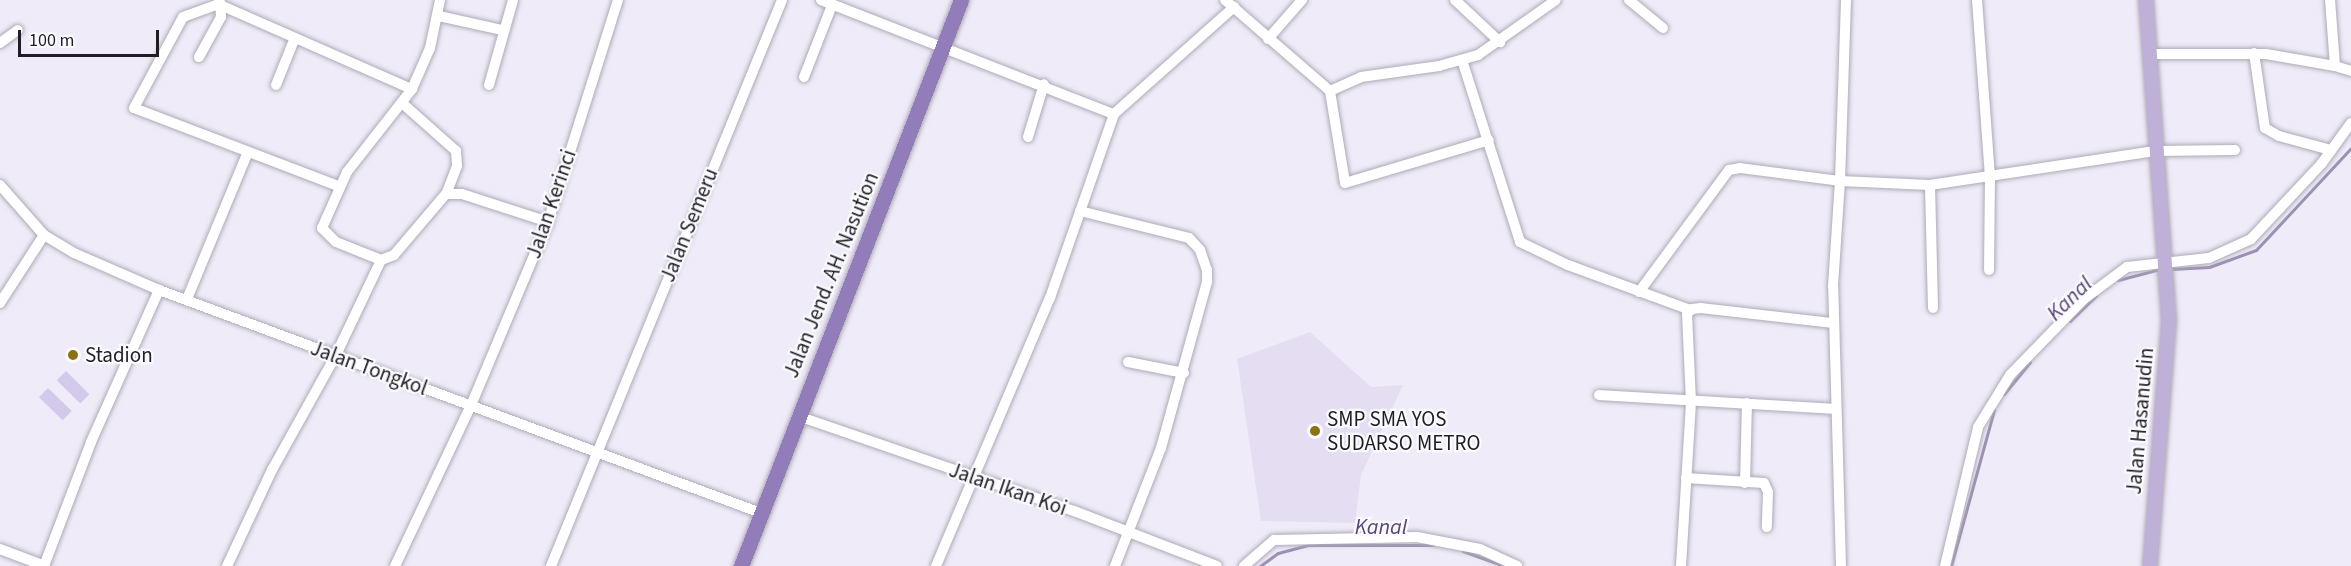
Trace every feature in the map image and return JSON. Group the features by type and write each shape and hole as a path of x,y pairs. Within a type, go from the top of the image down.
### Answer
{"highway":[{"name":"Jalan Jend. AH. Nasution","path":"741,566 961,0"}],"main road":[{"path":"2146,0 2165,262"},
{"name":"Jalan Hasanudin","path":"2150,566 2169,357 2165,262"}],"street":[{"path":"402,103 456,151 457,166 446,194 394,255 381,260 336,242 324,233 322,228 338,186 412,89 430,48 439,16 440,0"},
{"path":"489,85 502,30 513,0"},
{"name":"Jalan Kerinci","path":"395,566 472,403 548,222 618,0"},
{"name":"Jalan Semeru","path":"551,566 782,0"},
{"path":"821,0 942,49 1044,84 1114,114"},
{"path":"1225,0 1330,91 1345,183 1488,140"},
{"path":"1268,39 1302,0"},
{"path":"1455,0 1500,42"},
{"path":"1330,91 1361,76 1462,60 1500,42 1556,0"},
{"path":"1629,0 1663,28"},
{"path":"1841,566 1833,324 1846,0"},
{"path":"1977,0 1990,176 1989,270"},
{"path":"2330,0 2335,66"},
{"path":"338,186 133,106 183,17 220,2 294,40 412,89"},
{"path":"199,57 221,17 220,2"},
{"path":"804,77 832,5"},
{"path":"936,566 1050,298 1114,114 1234,8"},
{"path":"439,16 502,30"},
{"path":"0,43 18,30"},
{"path":"276,85 294,40"},
{"path":"2254,53 2265,128 2279,136 2331,150"},
{"path":"2150,54 2254,53 2335,66 2351,71"},
{"path":"1462,60 1520,242 1639,292 1690,310 1701,308 1833,324"},
{"path":"1028,137 1044,84"},
{"path":"1945,566 1978,427 1993,397 2055,328 2106,280 2127,267 2209,258 2244,244 2285,205 2351,123"},
{"path":"1639,292 1729,170 1740,168 1840,182 1930,185 2156,151 2235,150"},
{"path":"187,299 248,152"},
{"name":"Jalan Tongkol","path":"0,185 44,235 74,253 159,290 335,357 472,403 761,513"},
{"path":"1930,185 1933,308"},
{"path":"446,194 462,194 548,222"},
{"path":"1080,211 1188,238 1200,250 1207,282 1184,373 1161,447 1115,566"},
{"path":"0,303 44,235"},
{"path":"227,566 302,410 335,357 381,260"},
{"path":"0,549 45,566 91,442 159,290"},
{"path":"1681,566 1691,402 1687,316 1690,310"},
{"path":"1128,362 1184,373"},
{"path":"1599,395 1691,402 1836,408"},
{"path":"1745,483 1747,403"},
{"name":"Jalan Ikan Koi","path":"798,416 1129,532 1216,566"},
{"path":"1686,478 1764,483 1767,488 1767,527"},
{"path":"1244,566 1274,540 1319,537 1417,537 1480,549 1517,566"}],"shaded area":[{"name":"SMP SMA YOS SUDARSO METRO","path":"1310,332 1371,387 1403,385 1361,475 1355,523 1261,521 1237,359"},
{"path":"66,371 89,394 80,404 57,380"},
{"path":"48,388 72,411 63,420 39,397"}],"waterway":[{"name":"Kanal","path":"2170,269 2209,267 2256,250 2351,148"},
{"name":"Kanal","path":"2118,280 2160,269"},
{"name":"Kanal","path":"2070,321 2096,296"},
{"name":"Kanal","path":"2004,394 2030,362"},
{"name":"Kanal","path":"1951,566 1994,410"},
{"name":"Kanal","path":"1260,566 1278,553 1307,545 1433,545"},
{"name":"Kanal","path":"1463,551 1504,566"}],"place":[{"name":"Stadion","path":"73,355"},
{"name":"SMP SMA YOS SUDARSO METRO","path":"1315,431"}]}
